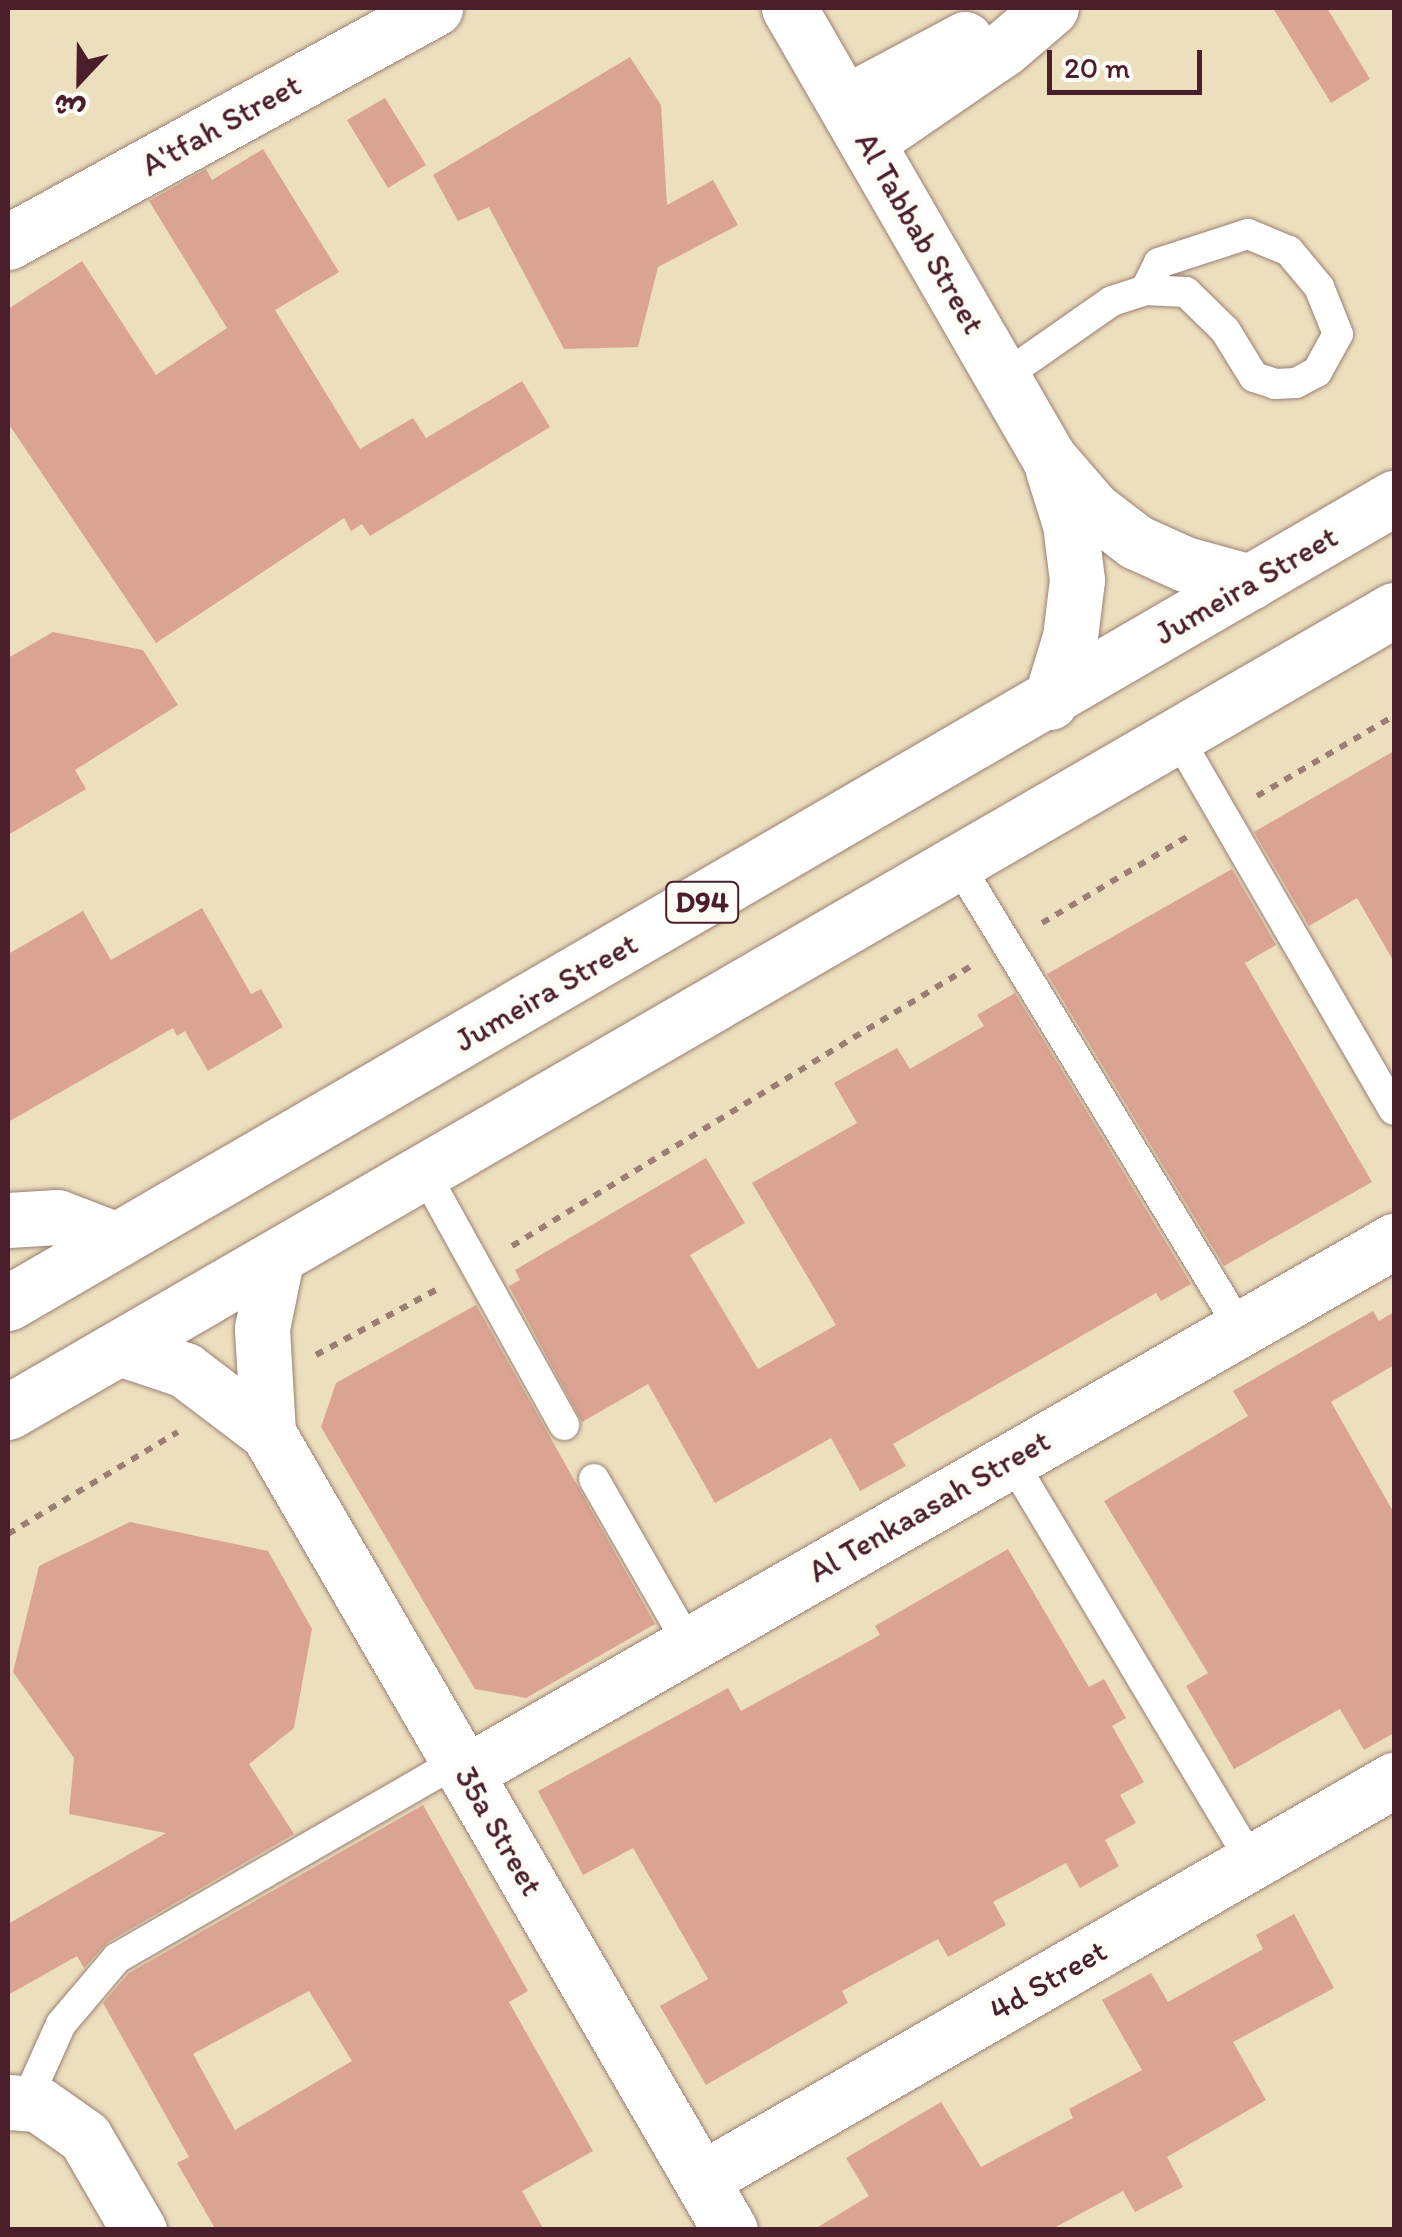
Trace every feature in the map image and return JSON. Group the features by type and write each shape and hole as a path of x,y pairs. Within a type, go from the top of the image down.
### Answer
{"street":[{"name":"A'tfah Street","path":"8,242 435,8"},
{"name":"Al Tabbab Street","path":"789,8 1050,458 1093,509 1136,542 1185,564 1251,582"},
{"path":"856,122 1036,8"},
{"path":"856,122 1003,49 1050,8"},
{"name":"Al Tabbab Street","path":"1050,458 1070,524 1077,580 1070,636 1050,702"},
{"name":"Jumeira Street","path":"8,1303 1050,702 1394,498"},
{"path":"8,1412 1394,610"},
{"path":"8,1220 57,1217 117,1240"},
{"name":"Al Tenkaasah Street","path":"462,1767 688,1646 1394,1241"},
{"path":"254,1406 262,1328 276,1260"},
{"name":"35a Street","path":"119,1348 185,1370 254,1406 730,2230"},
{"name":"4d Street","path":"702,2179 1394,1780"},
{"path":"24,2103 85,2137 139,2230"}],"lane":[{"path":"1003,377 1112,300 1145,290 1186,292 1225,330 1254,377 1275,384 1296,383 1317,372 1338,334 1318,286 1289,251 1248,234 1158,263 1145,290"},
{"path":"1176,736 1394,1110"},
{"path":"957,862 1240,1328"},
{"path":"424,1174 564,1425"},
{"path":"1010,1458 1252,1862"},
{"path":"594,1479 688,1646"},
{"path":"24,2103 61,2024 117,1958 462,1767"}],"path":[{"path":"8,1534 254,1406 1008,944 1394,716"}],"building":[{"path":"1273,8 1327,8 1370,79 1331,103"},
{"path":"630,57 661,105 667,205 713,180 738,225 658,267 638,347 564,349 489,207 458,221 433,175"},
{"path":"385,98 426,165 388,188 347,120"},
{"path":"263,149 339,272 275,310 360,449 413,418 426,438 522,381 550,427 370,536 362,524 351,531 344,518 156,643 8,423 8,309 82,261 156,375 227,328 149,201 206,169 212,180"},
{"path":"53,632 143,650 178,705 75,770 86,789 8,835 8,658"},
{"path":"1394,751 1394,962 1357,898 1309,926 1254,832"},
{"path":"1232,869 1276,945 1245,963 1372,1182 1224,1266 1047,974"},
{"path":"202,908 251,994 261,989 283,1027 208,1071 185,1031 177,1036 173,1028 8,1122 8,954 83,911 111,960"},
{"path":"1015,993 1191,1284 1161,1301 1156,1293 893,1444 906,1466 860,1491 831,1438 715,1503 648,1384 582,1422 509,1286 520,1280 515,1270 706,1158 745,1223 690,1255 758,1369 836,1325 752,1183 857,1123 834,1083 897,1048 910,1069 984,1026 977,1015"},
{"path":"476,1305 655,1624 526,1698 475,1689 321,1427 336,1383"},
{"path":"1373,1311 1379,1321 1394,1312 1394,1365 1331,1402 1394,1513 1394,1733 1364,1750 1340,1709 1234,1769 1186,1686 1208,1673 1104,1501 1248,1416 1233,1391"},
{"path":"130,1522 268,1551 312,1629 294,1728 249,1764 294,1834 108,1942 84,1968 77,1956 8,1995 8,1924 166,1833 69,1814 74,1758 13,1672 39,1566"},
{"path":"1008,1549 1089,1687 1104,1679 1126,1718 1112,1726 1144,1782 1120,1795 1136,1823 1105,1840 1119,1866 1080,1888 1066,1863 993,1902 1006,1925 948,1957 938,1939 842,1991 848,2003 706,2085 660,2006 708,1979 633,1848 583,1875 538,1791 728,1688 741,1711 880,1635 875,1626"},
{"path":"423,1805 528,1991 509,2002 593,2151 522,2191 544,2230 216,2230 177,2163 189,2157 103,2003 129,1973","holes":["309,1991 352,2061 235,2130 193,2054"]},
{"path":"1294,1914 1334,1988 1233,2042 1266,2100 1167,2157 1183,2187 1135,2212 1123,2191 1050,2230 813,2230 869,2196 846,2158 941,2102 981,2167 1073,2118 1069,2109 1142,2070 1102,2000 1151,1973 1168,2002 1263,1949 1256,1935"}]}
